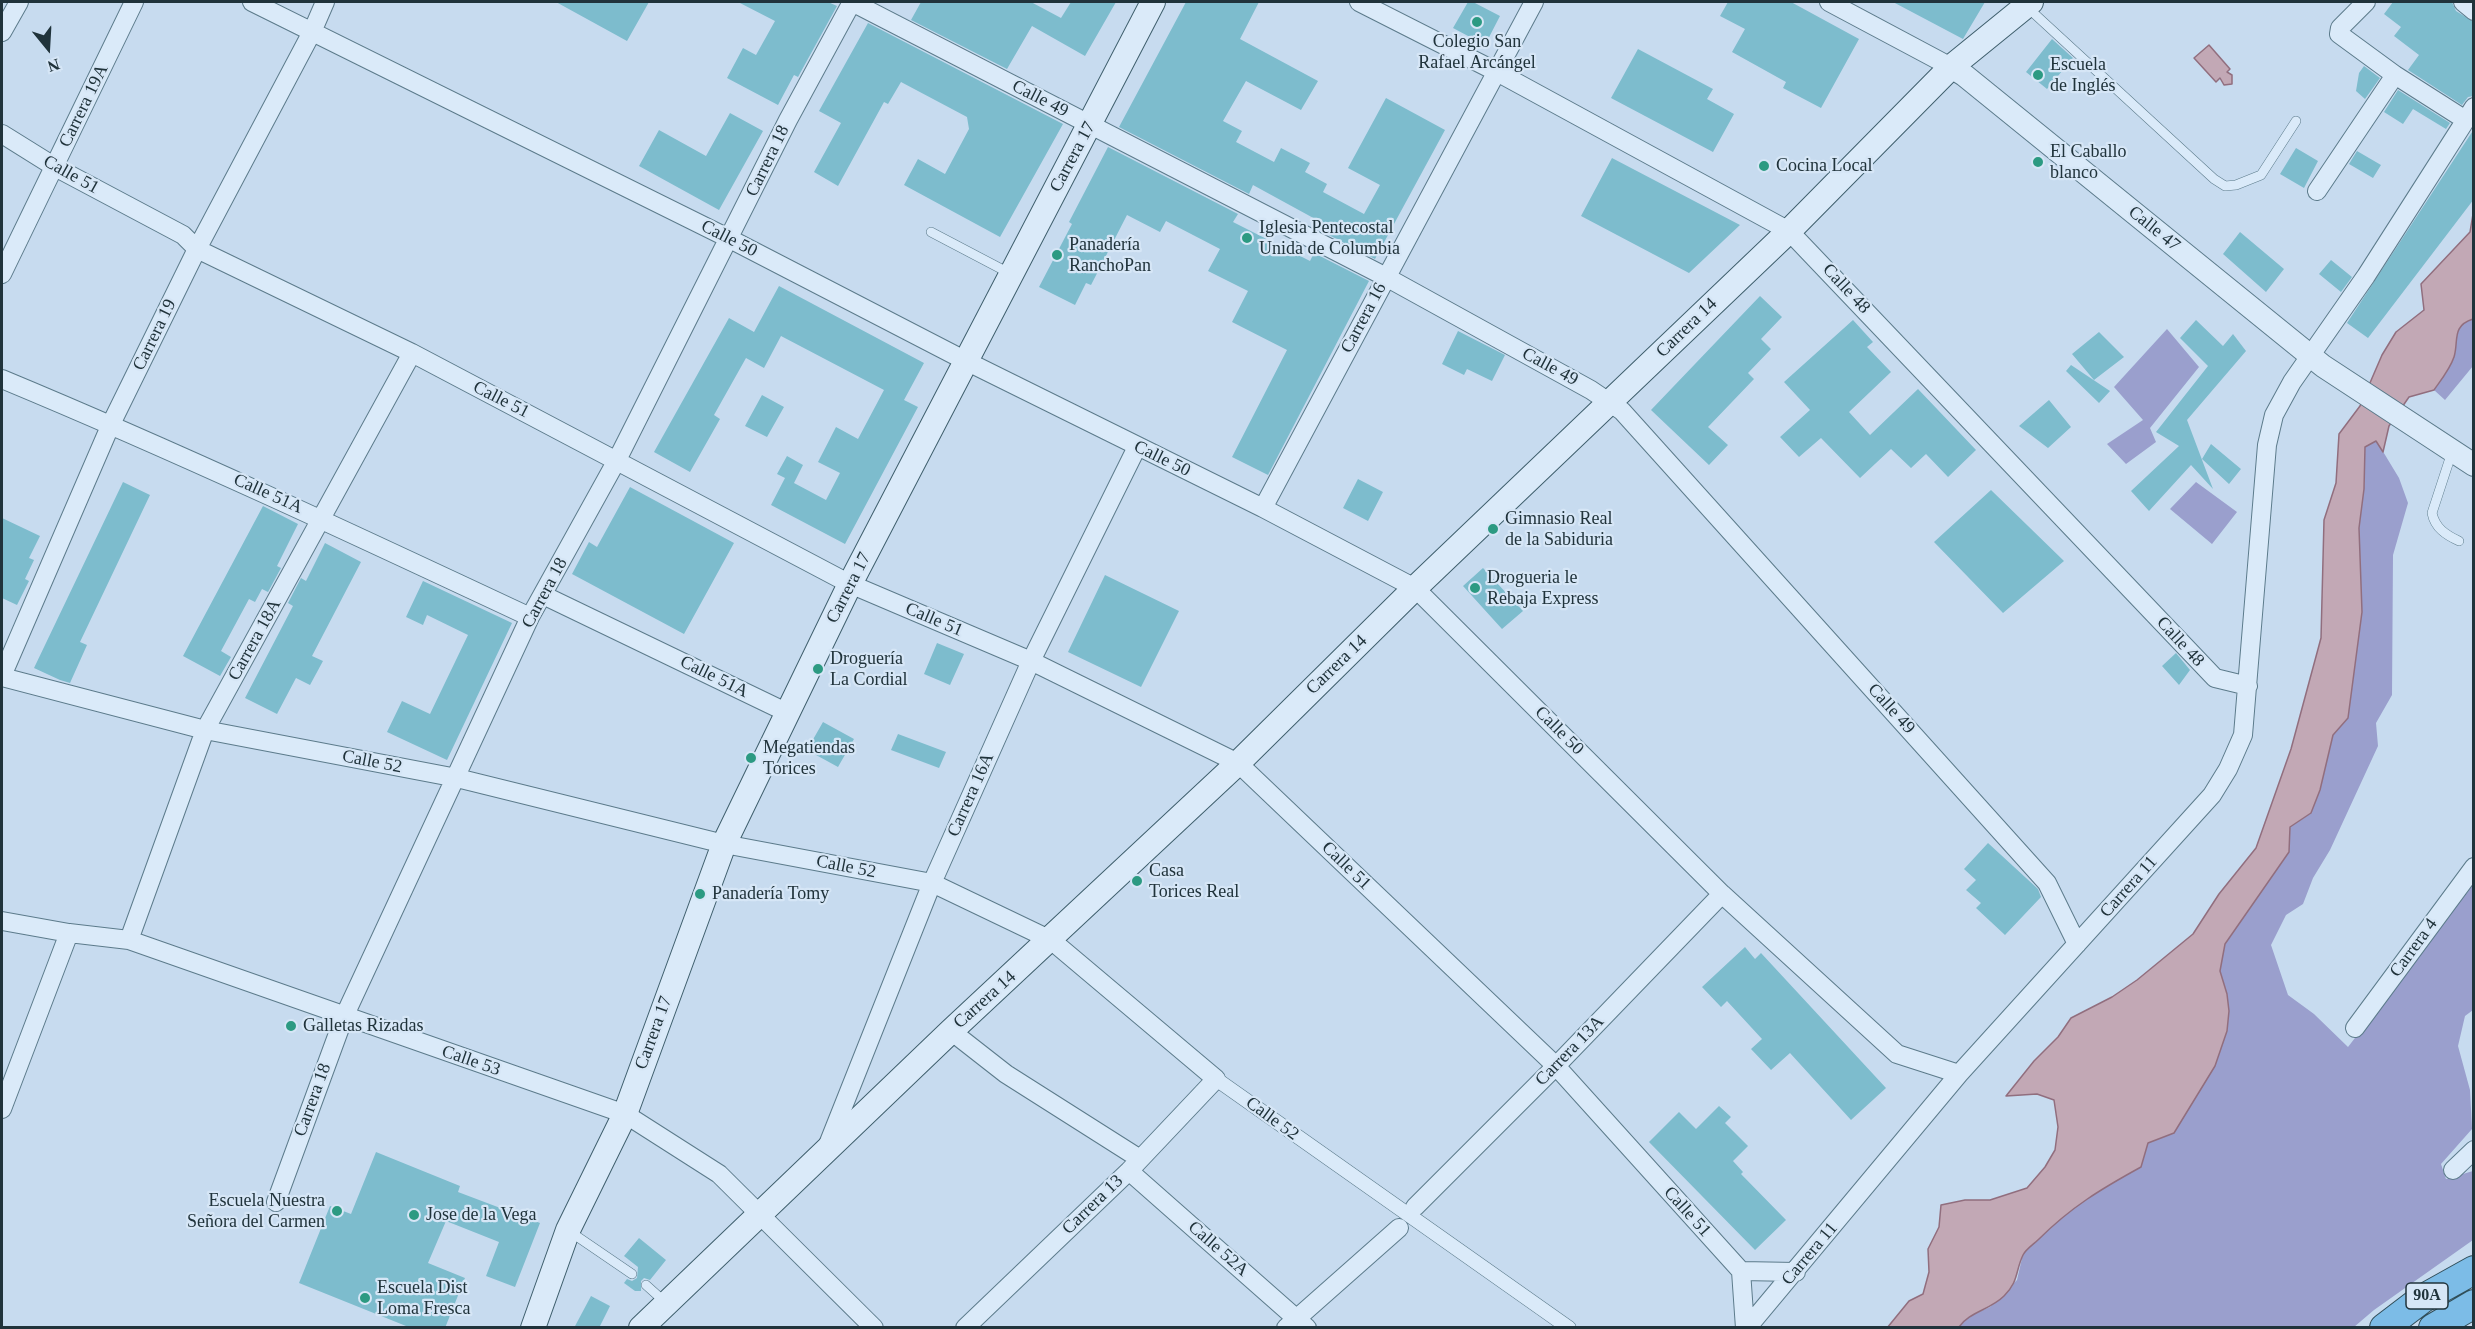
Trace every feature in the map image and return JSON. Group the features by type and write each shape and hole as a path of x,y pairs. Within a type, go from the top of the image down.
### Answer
{"highway":[{"name":"90A","path":"2384,1328 2422,1299 2474,1270"},
{"name":"90A","path":"2433,1328 2474,1304"}],"main road":[{"name":"Carrera 17","path":"532,1328 568,1230 625,1114 724,844 850,584 1153,2"},
{"name":"Carrera 14","path":"641,1328 951,1031 1238,763 1415,588 1789,231 1952,67 2028,4"}],"street":[{"path":"2,32 19,2"},
{"name":"Carrera 19A","path":"2,274 7,250 55,167 134,2"},
{"name":"Calle 50","path":"252,2 730,239 966,361 1263,508 1415,588 1722,894 1897,1054 1959,1074"},
{"name":"Carrera 19","path":"2,676 111,424 197,249 312,32 325,2"},
{"name":"Calle 49","path":"852,2 1386,277 1622,411 2048,883 2077,944"},
{"name":"Carrera 18","path":"276,1202 344,1017 530,617 617,460 788,120 852,2"},
{"name":"Calle 48","path":"1359,2 1497,72 1789,231 2215,678 2248,686"},
{"name":"Carrera 16","path":"1263,508 1534,2"},
{"name":"Calle 47","path":"1829,2 1952,67 1973,82 2317,361 2406,422 2466,458"},
{"path":"2366,2 2340,28 2338,34 2395,75 2469,113"},
{"path":"2463,2 2474,11"},
{"path":"2317,191 2395,75"},
{"name":"Carrera 11","path":"1746,1328 1796,1272 1959,1074 2212,795 2228,769 2243,735 2267,446 2274,415 2317,361 2366,276 2469,113"},
{"name":"Calle 51","path":"2,134 55,167 183,236 197,249 412,353 850,584 1031,661 1238,763 1556,1066 1741,1271"},
{"name":"Carrera 18A","path":"129,940 205,730 412,353"},
{"name":"Calle 51A","path":"2,379 111,424 322,519 530,617"},
{"name":"Carrera 16A","path":"825,1152 932,883 1031,661 1137,447"},
{"name":"Calle 51A","path":"543,595 788,713"},
{"name":"Calle 52","path":"2,676 205,730 457,778 724,844 932,883 1051,940 1216,1079 1569,1328"},
{"name":"Carrera 4","path":"2355,1028 2474,867"},
{"name":"Carrera 13A","path":"1415,1207 1556,1066 1722,894"},
{"name":"Calle 53","path":"2,921 69,933 129,940 625,1114 720,1174 874,1328"},
{"path":"2,1109 69,933"},
{"name":"Calle 52A","path":"951,1031 1006,1074 1135,1165 1296,1324"},
{"name":"Carrera 13","path":"965,1328 1135,1165 1216,1079"},
{"path":"2453,1170 2474,1150"},
{"path":"1296,1324 1399,1228"},
{"path":"1746,1328 1741,1271 1796,1272"}],"lane":[{"path":"2028,4 2214,179 2225,186 2236,185 2261,175 2296,121"},
{"path":"931,232 1011,274"},
{"path":"2459,541 2434,523 2432,513 2466,458"},
{"path":"568,1230 632,1274"},
{"path":"646,1285 666,1303"}],"shaded area":[{"path":"2209,45 2230,69 2227,72 2232,75 2232,84 2224,85 2220,78 2216,82 2194,58"},
{"path":"2473,214 2473,319 2461,326 2452,361 2434,390 2409,397 2389,426 2383,452 2376,441 2365,447 2364,489 2359,528 2362,612 2348,718 2333,735 2320,790 2311,813 2290,827 2289,852 2225,944 2220,971 2229,1011 2227,1031 2215,1066 2174,1133 2148,1143 2141,1167 2075,1208 2028,1249 2023,1255 2012,1286 1998,1301 1968,1318 1959,1327 1887,1328 1909,1301 1923,1294 1929,1272 1928,1249 1939,1227 1941,1205 1965,1200 1990,1200 2027,1188 2045,1167 2055,1150 2058,1127 2054,1100 2037,1094 2006,1096 2034,1061 2058,1037 2071,1018 2112,997 2137,980 2193,934 2219,894 2256,848 2291,749 2321,638 2324,520 2336,483 2339,434 2360,406 2382,355 2396,332 2424,310 2421,284 2470,232"},
{"path":"2473,319 2473,366 2445,400 2434,390 2452,361 2461,326"},
{"path":"2167,329 2199,367 2150,428 2156,442 2126,464 2107,444 2143,420 2114,387"},
{"path":"2376,440 2399,478 2408,503 2393,555 2392,695 2376,723 2378,746 2330,850 2313,878 2303,904 2286,915 2271,945 2288,995 2314,1014 2348,1047 2473,885 2473,1010 2465,1016 2458,1046 2470,1090 2472,1129 2441,1164 2446,1179 2473,1171 2473,1240 2374,1310 2354,1327 1959,1328 1965,1318 1990,1307 2017,1280 2023,1254 2065,1213 2140,1167 2148,1143 2174,1133 2227,1031 2229,1011 2220,971 2225,944 2288,852 2290,827 2311,813 2320,790 2333,735 2348,718 2362,612 2359,528 2364,489 2365,446"},
{"path":"2196,482 2237,512 2212,544 2170,509"}],"building":[{"path":"556,2 649,2 627,41"},
{"path":"738,2 828,2 837,6 798,77 794,75 778,105 727,78 743,48 756,55 775,21"},
{"path":"921,2 1031,2 1061,18 1071,2 1116,2 1085,56 1032,26 1007,69 911,20"},
{"path":"1186,2 1259,2 1240,39 1318,81 1301,110 1246,81 1223,121 1242,131 1236,142 1274,162 1281,148 1310,163 1305,172 1327,184 1323,192 1364,214 1380,185 1348,168 1386,98 1445,130 1375,259 1325,233 1328,226 1253,185 1249,194 1119,127"},
{"name":"Colegio San Rafael Arcángel","path":"1468,2 1473,2 1500,16 1485,45 1453,28"},
{"path":"1728,2 1791,2 1859,39 1821,108 1783,88 1786,82 1732,52 1745,29 1720,16"},
{"path":"1893,2 1985,2 1963,39"},
{"path":"2393,2 2452,2 2456,11 2474,22 2474,96 2468,97 2462,105 2408,70 2419,55 2394,36 2401,27 2384,14"},
{"path":"868,23 1063,124 1000,237 904,185 918,159 945,174 969,129 967,117 901,82 888,104 884,102 838,186 814,172 841,123 819,111"},
{"path":"2052,39 2073,58 2047,89 2026,72"},
{"path":"1638,49 1713,89 1707,99 1734,114 1713,152 1611,98"},
{"path":"2364,66 2380,78 2365,99 2356,91 2359,73"},
{"path":"2398,90 2450,123 2446,129 2413,109 2403,124 2384,112"},
{"path":"730,113 763,131 719,210 639,166 659,130 706,156"},
{"path":"2474,129 2474,199 2368,338 2347,323"},
{"path":"1108,147 1238,214 1233,222 1310,261 1314,253 1369,281 1268,475 1232,457 1287,350 1232,322 1248,291 1208,271 1220,249 1166,221 1160,232 1127,215 1091,285 1086,283 1075,305 1039,287 1072,224 1069,222"},
{"path":"2296,148 2318,161 2304,188 2280,174"},
{"path":"2357,151 2381,165 2373,178 2349,164"},
{"path":"1612,158 1740,225 1689,273 1581,216"},
{"path":"2240,232 2284,269 2266,292 2223,254"},
{"path":"2331,260 2352,277 2341,292 2319,274"},
{"path":"779,286 924,363 904,400 918,407 845,544 771,505 785,478 777,474 787,456 803,465 794,483 826,500 840,473 818,462 836,427 858,439 884,390 781,336 764,368 746,358 714,415 720,419 690,472 654,452 729,318 754,332"},
{"path":"1760,296 1782,317 1761,339 1771,349 1748,373 1754,379 1708,427 1728,445 1709,465 1651,410"},
{"path":"1853,320 1873,342 1867,347 1891,372 1849,412 1870,435 1918,389 1976,450 1948,477 1926,454 1911,468 1891,449 1860,478 1821,438 1799,457 1780,437 1810,410 1784,382"},
{"path":"2196,320 2223,346 2233,334 2246,351 2187,420 2213,489 2191,465 2149,511 2131,491 2179,446 2156,432 2208,366 2180,338"},
{"path":"1458,331 1505,355 1492,381 1467,369 1464,375 1442,364"},
{"path":"2099,332 2124,357 2094,380 2072,354"},
{"path":"2071,365 2110,391 2099,403 2066,371"},
{"path":"762,395 784,407 767,437 745,426"},
{"path":"2049,400 2071,427 2048,448 2019,426"},
{"path":"2211,444 2241,469 2229,484 2202,459"},
{"path":"1358,479 1383,492 1368,521 1343,508"},
{"path":"123,482 150,495 80,642 87,645 70,683 34,668"},
{"path":"630,487 734,543 684,634 572,574 589,542 597,547"},
{"path":"1991,490 2064,561 2003,613 1934,542"},
{"path":"263,506 298,524 277,566 281,568 268,592 262,589 255,602 249,599 221,651 231,657 220,676 183,656"},
{"path":"2,518 40,536 29,558 34,560 25,579 29,581 17,605 2,598"},
{"path":"325,543 361,562 312,656 323,661 310,685 296,678 277,714 245,698 293,606 288,603 301,578 306,581"},
{"path":"1483,568 1523,611 1502,629 1463,586"},
{"path":"1105,575 1179,611 1141,687 1068,652"},
{"path":"423,581 512,623 447,760 387,732 402,701 430,714 468,635 427,615 423,625 406,617"},
{"path":"937,643 964,654 950,685 924,674"},
{"path":"2176,653 2190,670 2179,685 2162,666"},
{"path":"823,722 854,739 838,767 807,750"},
{"path":"898,734 946,752 939,768 891,750"},
{"path":"1988,843 2038,889 2041,897 2005,935 1976,908 1981,903 1966,890 1976,880 1964,869"},
{"path":"1745,947 1755,959 1761,953 1886,1088 1851,1120 1790,1053 1771,1070 1751,1049 1762,1039 1727,1001 1721,1007 1702,987"},
{"path":"1719,1106 1731,1117 1725,1123 1748,1146 1733,1161 1743,1172 1741,1174 1786,1220 1755,1250 1649,1142 1679,1112 1696,1129"},
{"path":"376,1152 460,1186 458,1192 540,1223 515,1287 486,1276 499,1242 446,1221 428,1263 465,1278 445,1328 411,1328 299,1283 330,1206 351,1214"},
{"path":"639,1238 666,1260 650,1280 644,1278 641,1281 641,1291 635,1291 624,1283 627,1279 632,1281 637,1278 638,1267 624,1256"},
{"path":"591,1296 610,1306 599,1328 574,1328"}],"place":[{"name":"Colegio San Rafael Arcángel","path":"1477,22"},
{"name":"Escuela de Inglés","path":"2038,75"},
{"name":"El Caballo blanco","path":"2038,162"},
{"name":"Cocina Local","path":"1764,166"},
{"name":"Iglesia Pentecostal Unida de Columbia","path":"1247,238"},
{"name":"Panadería RanchoPan","path":"1057,255"},
{"name":"Gimnasio Real de la Sabiduria","path":"1493,529"},
{"name":"Drogueria le Rebaja Express","path":"1475,588"},
{"name":"Droguería La Cordial","path":"818,669"},
{"name":"Megatiendas Torices","path":"751,758"},
{"name":"Casa Torices Real","path":"1137,881"},
{"name":"Panadería Tomy","path":"700,894"},
{"name":"Galletas Rizadas","path":"291,1026"},
{"name":"Escuela Nuestra Señora del Carmen","path":"337,1211"},
{"name":"Jose de la Vega","path":"414,1215"},
{"name":"Escuela Dist Loma Fresca","path":"365,1298"}]}
